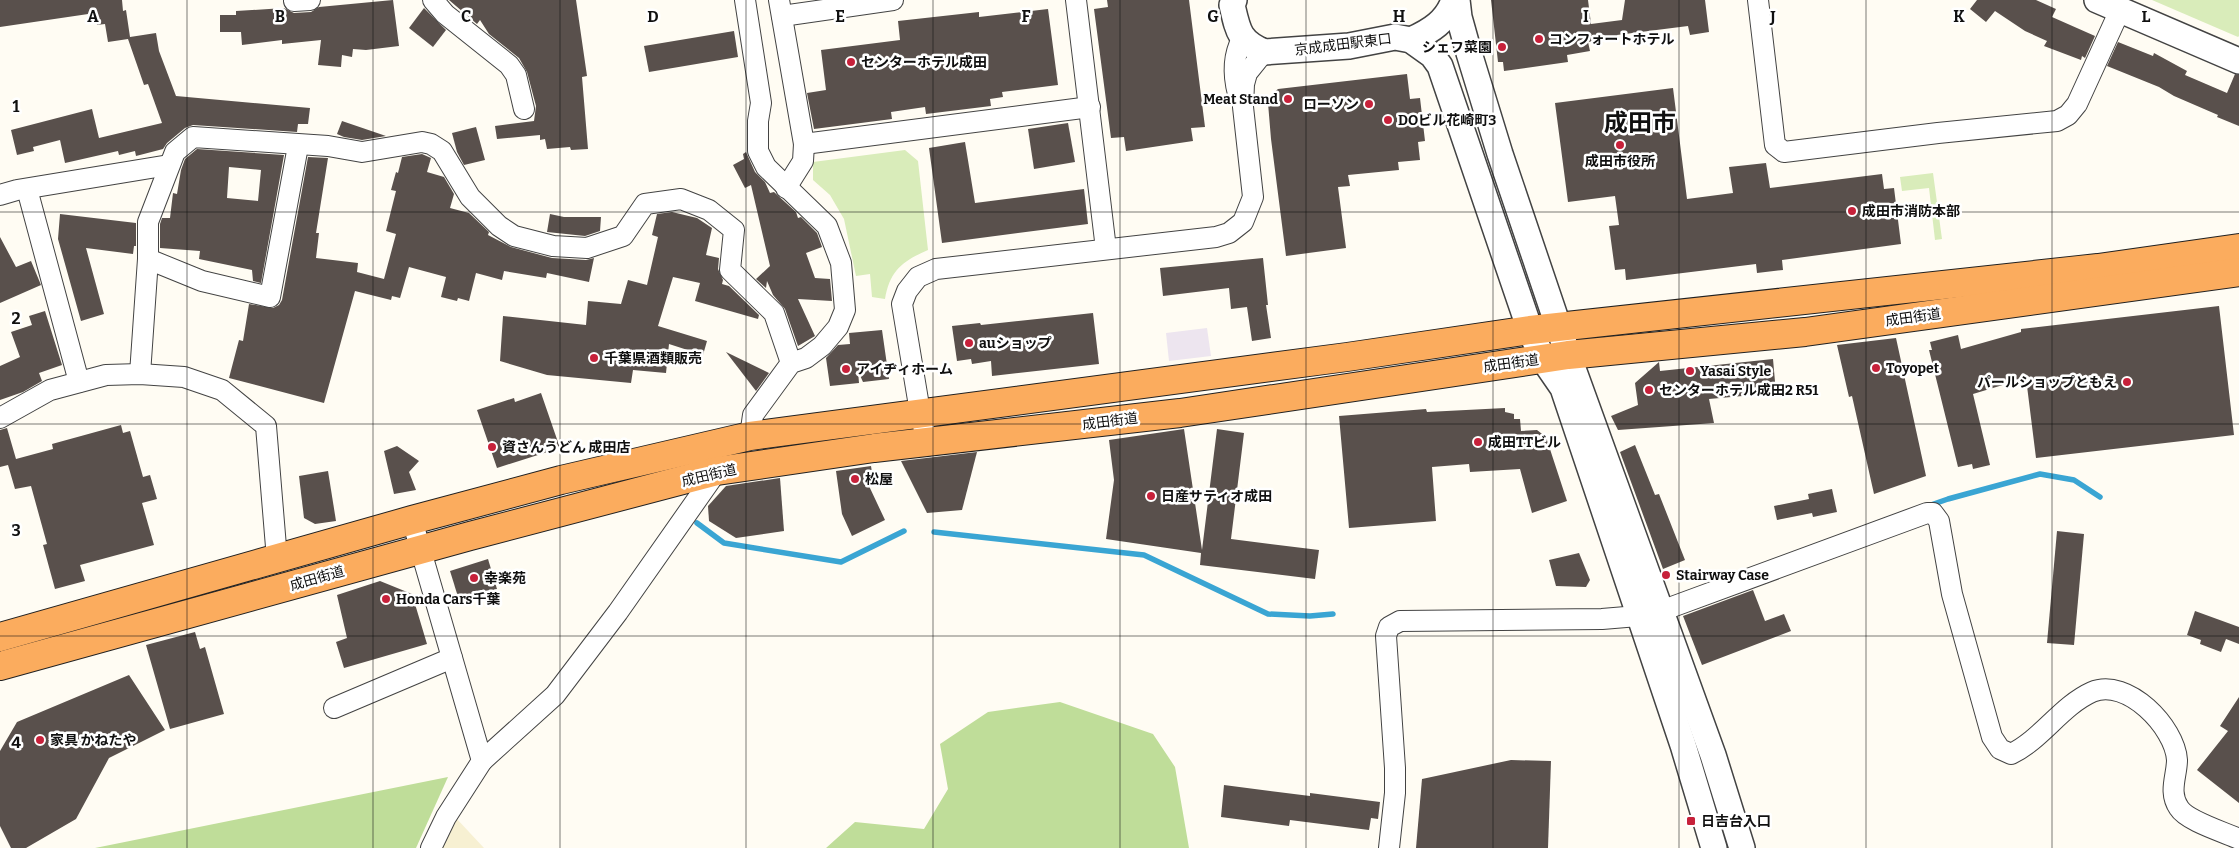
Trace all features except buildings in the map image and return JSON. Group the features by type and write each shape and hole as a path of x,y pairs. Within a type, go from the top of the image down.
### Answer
{"highway":[{"name":"成田街道","path":"0,637 412,520 578,476 750,436 1347,357 1530,330 2098,268 2239,248"},
{"name":"成田街道","path":"0,666 420,550 717,471 874,448 1180,413 1555,357 1805,332 2239,272"}],"street":[{"path":"433,0 445,14 509,65 516,75 524,109"},
{"path":"745,0 761,102 758,121 758,151 766,167 786,188 813,210 827,226 841,263 845,310 838,327 822,346 806,358 791,364 753,416 750,436"},
{"path":"786,188 803,162 804,144 780,8 893,0"},
{"path":"1076,0 1106,249"},
{"path":"1411,40 1429,32 1450,12 1456,0"},
{"path":"1456,0 1461,26 1491,127 1558,327 1555,357 1649,613 1713,755 1742,848"},
{"path":"1758,0 1775,145 1784,152 1938,133 2057,121 2068,115 2077,104 2120,10"},
{"path":"2097,0 2239,61"},
{"path":"927,443 902,304 907,291 918,277 936,269 1216,237 1229,233 1243,222 1253,197 1243,108 1244,84 1247,73 1264,52 1242,39 1232,2"},
{"name":"京成成田駅東口","path":"1264,52 1349,46 1395,37 1411,40 1432,55 1446,80 1530,330 1555,357"},
{"path":"1242,39 1234,64 1237,92 1243,108"},
{"path":"804,144 1090,107"},
{"path":"140,374 148,260 148,222 175,152 193,137 253,140 298,146 328,146 362,152 422,142 431,144 442,151 470,197 499,226 514,236 553,246 587,248 623,236 645,204 681,200 709,210 734,230 730,270 774,313 791,364"},
{"path":"148,260 202,281 270,297 298,146"},
{"path":"0,195 169,165"},
{"path":"27,189 79,382"},
{"path":"0,418 50,390 106,375 140,374 184,377 222,390 266,426 277,559"},
{"path":"431,848 446,817 482,761 556,695 618,612 717,471"},
{"path":"1389,848 1395,793 1386,636 1389,627 1400,621 1602,619 1649,613 1920,515 1933,513 1939,521 1952,594 1992,737 2000,749 2011,754 2024,748 2072,705 2090,693 2100,689 2125,693 2152,713 2172,741 2177,760 2173,794 2179,808 2188,816 2239,839"},
{"path":"412,520 482,761"},
{"path":"1649,613 1683,745 1714,848"},
{"path":"334,708 452,658"}],"shaded area":[{"path":"1207,328 1211,356 1169,361 1166,333"},
{"path":"455,817 484,848 436,848"}],"green space":[{"path":"2152,0 2239,0 2239,36 2238,37"},
{"path":"905,150 918,161 928,250 911,258 899,268 890,281 885,299 872,297 870,274 856,276 844,219 830,195 813,180 813,162"},
{"path":"1933,173 1942,239 1935,240 1929,188 1902,191 1900,177"},
{"path":"1060,702 1153,734 1175,767 1189,848 826,848 855,822 924,829 948,789 940,744 988,712"},
{"path":"448,777 416,848 95,848"}],"waterway":[{"path":"1928,506 2040,474 2074,480 2100,497"},
{"path":"697,523 724,543 841,562 904,531"},
{"path":"934,532 1144,555 1268,614 1310,616 1333,614"}],"place":[{"name":"コンフォートホテル","path":"1539,39"},
{"name":"シェフ菜園","path":"1502,47"},
{"name":"センターホテル成田","path":"851,62"},
{"name":"Meat Stand","path":"1288,99"},
{"name":"ローソン","path":"1369,104"},
{"name":"DOビル花崎町3","path":"1388,120"},
{"name":"成田市役所","path":"1620,145"},
{"name":"成田市消防本部","path":"1852,211"},
{"name":"auショップ","path":"969,343"},
{"name":"千葉県酒類販売","path":"594,358"},
{"name":"Toyopet","path":"1876,368"},
{"name":"アイヂィホーム","path":"846,369"},
{"name":"Yasai Style","path":"1690,371"},
{"name":"パールショップともえ","path":"2127,382"},
{"name":"センターホテル成田2 R51","path":"1649,390"},
{"name":"成田TTビル","path":"1478,442"},
{"name":"資さんうどん 成田店","path":"492,447"},
{"name":"松屋","path":"855,479"},
{"name":"日産サティオ成田","path":"1151,496"},
{"name":"Stairway Case","path":"1666,575"},
{"name":"幸楽苑","path":"474,578"},
{"name":"Honda Cars千葉","path":"386,599"},
{"name":"家具 かねたや","path":"40,740"},
{"name":"日吉台入口","path":"1691,821"}],"district":[{"name":"成田市","path":"1640,123"}]}
